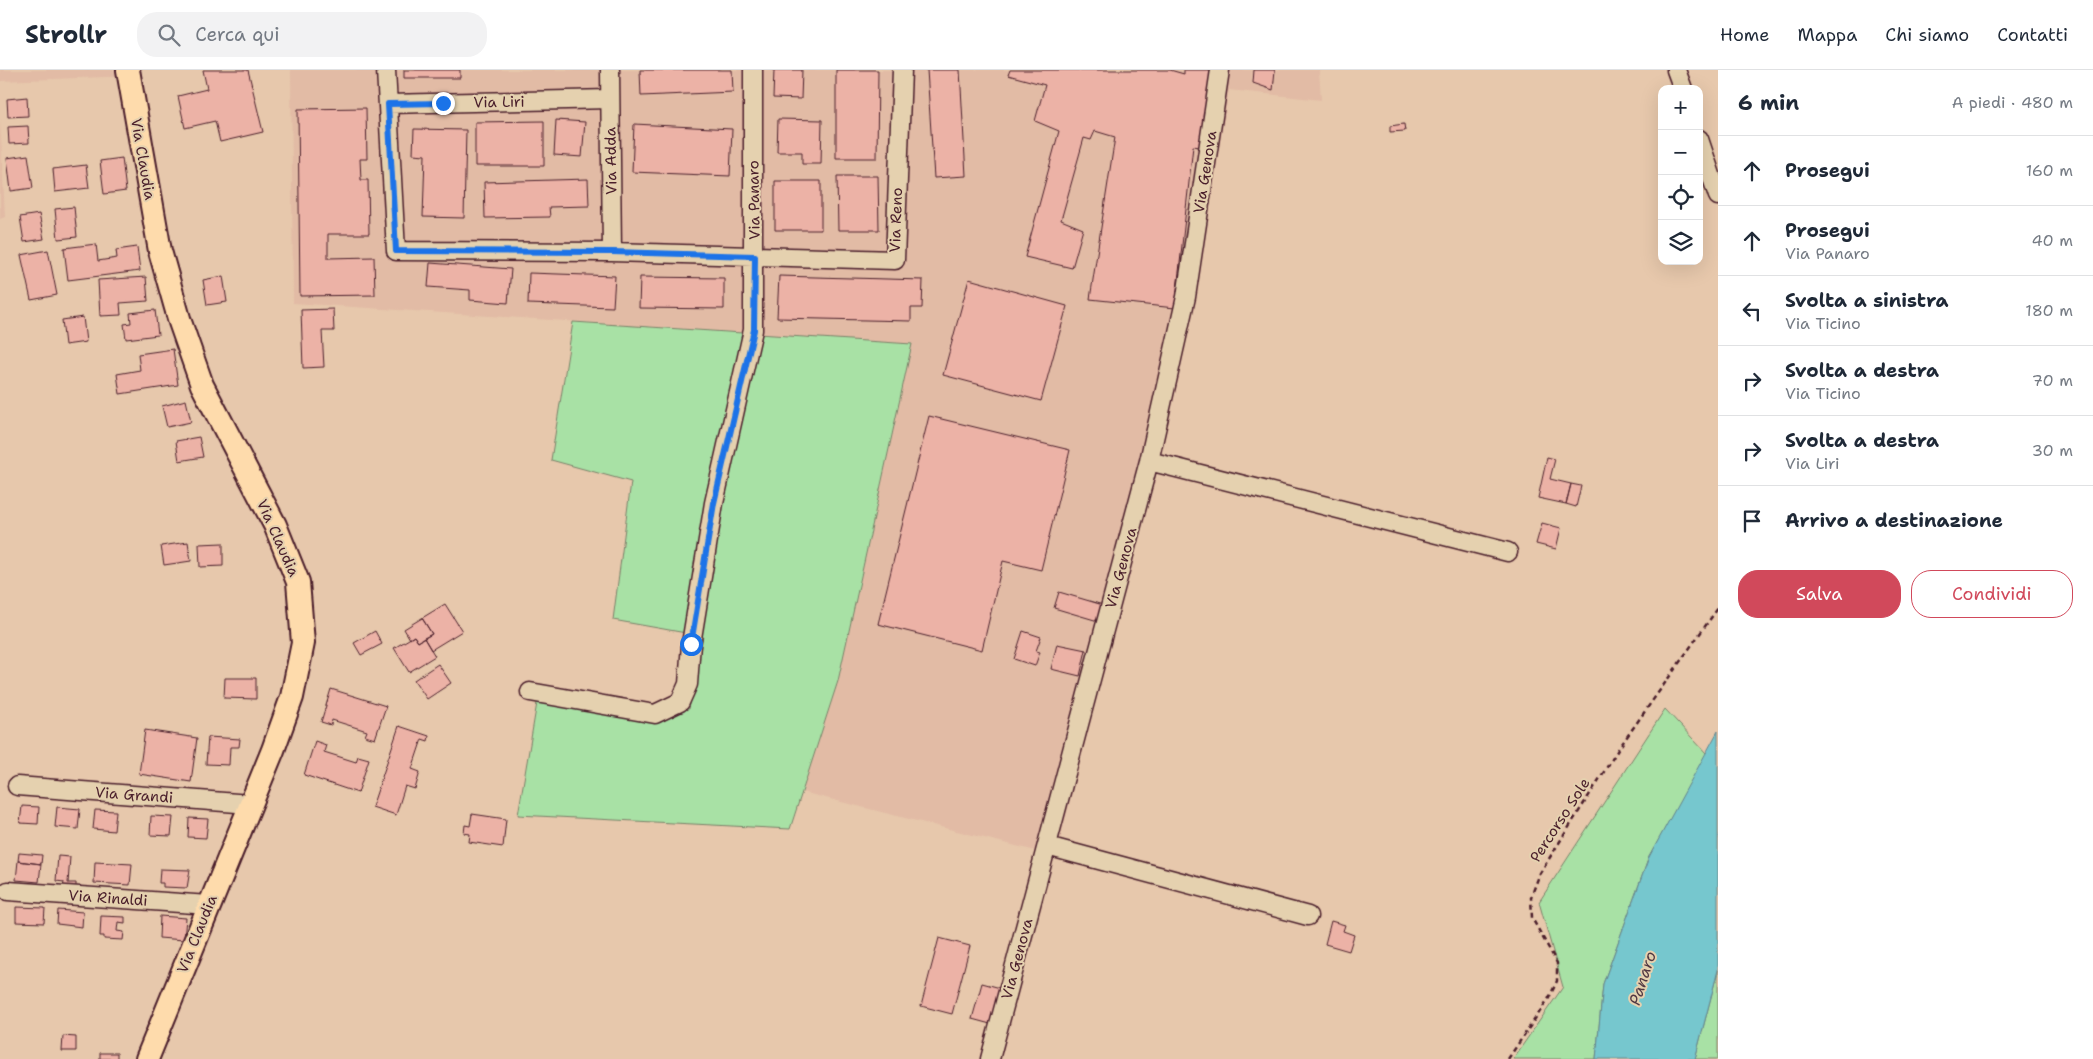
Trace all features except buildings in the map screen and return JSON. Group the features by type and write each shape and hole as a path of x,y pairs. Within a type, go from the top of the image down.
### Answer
{"main road":[{"name":"Via Claudia","path":"128,70 160,251 180,322 202,385 275,525 298,582 303,643 292,696 273,750 147,1059"}],"street":[{"path":"386,70 396,251 612,252 755,256"},
{"name":"Via Adda","path":"610,70 612,252"},
{"name":"Via Panaro","path":"530,692 655,714 680,702 688,684 691,644 714,503 754,330 753,70"},
{"name":"Via Reno","path":"755,256 895,260 902,70"},
{"name":"Via Genova","path":"990,1059 1149,461 1186,298 1220,70"},
{"path":"1676,70 1682,85"},
{"name":"Via Liri","path":"388,104 610,99"},
{"path":"1703,145 1713,160 1718,196"},
{"path":"1149,461 1508,552"},
{"name":"Via Grandi","path":"17,786 250,804"},
{"path":"1047,846 1308,916"},
{"name":"Via Rinaldi","path":"8,891 209,905"}],"path":[{"name":"Percorso Sole","path":"1508,1059 1549,998 1558,981 1558,963 1532,918 1531,897 1540,873 1619,748 1718,608"}],"shaded area":[{"path":"0,70 132,70 132,76 0,81"},
{"path":"291,70 1319,70 1321,100 1229,90 1188,335 1056,856 802,792 838,681 912,344 293,303"},
{"path":"0,119 5,217 0,219"}],"green space":[{"path":"573,322 912,344 838,681 790,829 518,815 538,697 689,709 703,636 613,620 631,482 551,460"},
{"path":"1665,709 1707,754 1649,857 1603,984 1596,1059 1513,1059 1563,987 1539,902"},
{"path":"1718,970 1718,1059 1695,1059"}],"water":[{"name":"Panaro","path":"1718,731 1718,970 1695,1059 1596,1059 1603,984 1649,857"}],"route":[{"path":"443,103 388,104 396,251 612,252 755,256 754,330 714,503 691,644"}]}
